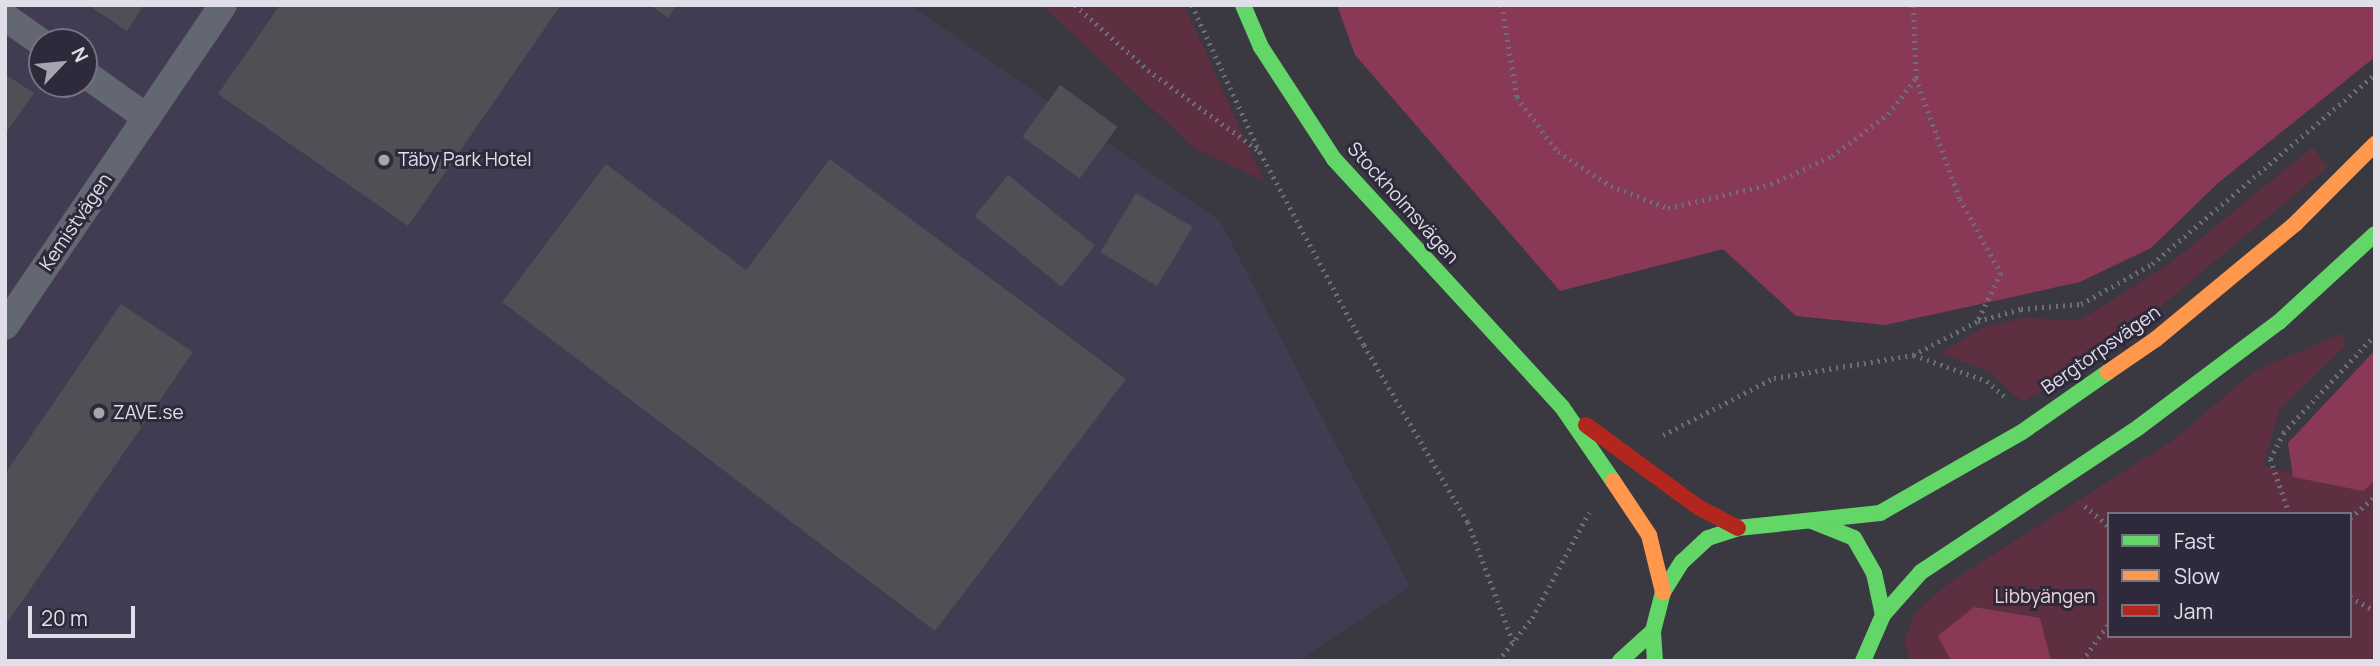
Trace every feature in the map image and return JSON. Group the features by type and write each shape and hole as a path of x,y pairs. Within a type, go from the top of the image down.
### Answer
{"main road":[{"name":"Stockholmsvägen","path":"1243,5 1261,47 1334,159 1562,407 1649,535 1663,592"},
{"name":"Bergtorpsvägen","path":"1663,592 1682,562 1707,538 1738,528 1880,513 2021,432 2167,330 2296,223 2375,144"},
{"path":"1878,644 1922,572 2139,427 2279,323 2375,234"},
{"name":"Stockholmsvägen","path":"1562,407 1698,507 1738,528"},
{"path":"1812,521 1854,538 1874,573 1878,644"},
{"path":"1656,661 1653,631 1663,592"},
{"path":"1620,661 1653,631"}],"street":[{"name":"Kemistvägen","path":"5,326 223,5"},
{"path":"5,17 28,33"},
{"path":"98,84 146,118"}],"path":[{"path":"1075,5 1148,70 1260,152"},
{"path":"1192,5 1260,152 1364,345 1468,522 1513,642"},
{"path":"1502,5 1517,97 1558,152 1611,186 1668,208 1771,184 1832,156 1888,114 1916,78"},
{"path":"1913,5 1916,78 1960,199 2001,273 1978,321"},
{"path":"1655,440 1774,378 1913,355 1978,321 2021,309 2081,304 2152,264 2375,74"},
{"path":"2288,512 2270,459 2283,433 2375,335"},
{"path":"1913,355 1987,381 2018,408"},
{"path":"2352,516 2375,496"},
{"path":"1498,661 1532,618 1596,499"},
{"path":"2082,503 2107,525"},
{"path":"2352,598 2375,611"},
{"path":"2082,661 2107,626"}],"shaded area":[{"path":"5,5 910,5 1220,221 1410,587 1298,661 5,661"},
{"path":"1337,5 2375,5 2375,57 2218,183 2151,248 2080,282 1885,325 1796,316 1723,249 1560,291 1355,55"},
{"path":"2375,350 2375,481 2363,491 2293,477 2288,443"},
{"path":"1974,607 2040,618 2051,661 1951,661 1938,636"}],"green space":[{"path":"1042,5 1184,5 1264,181 1194,148"},
{"path":"2313,147 2328,167 2089,366 2022,402 1990,372 1940,353 1984,327 2024,318 2080,320 2169,264"},
{"name":"Libbyängen","path":"2342,333 2345,346 2280,409 2263,466 2363,491 2375,481 2375,661 1909,661 1905,642 1913,615 1950,582 2175,439 2253,372"}],"building":[{"path":"88,5 144,5 127,31"},
{"name":"Täby Park Hotel","path":"280,5 561,5 408,226 218,94"},
{"path":"650,5 677,5 668,18"},
{"path":"5,74 28,89 28,98 30,98 5,134"},
{"path":"1060,85 1117,127 1080,179 1022,137"},
{"path":"830,159 1126,379 935,631 502,302 606,164 746,270"},
{"path":"1008,175 1095,245 1062,287 975,216"},
{"path":"1136,193 1193,227 1157,286 1100,252"},
{"name":"ZAVE.se","path":"121,304 193,352 5,626 5,474"}],"traffic: fast":[{"path":"1243,5 1261,47 1334,159 1562,407 1613,481"},
{"path":"1883,615 1921,572 2139,427 2279,322 2375,234"},
{"path":"1655,661 1653,631 1663,592 1682,562 1708,538 1738,528 1880,513 2022,432 2108,372"},
{"path":"1812,521 1854,538 1874,573 1883,615 1863,661"},
{"path":"1620,661 1653,631"}],"traffic: slow":[{"path":"2108,372 2156,339 2296,223 2375,144"},
{"path":"1613,481 1649,535 1663,592"}],"traffic: jam":[{"path":"1586,425 1698,507 1738,528"}],"place":[{"name":"Täby Park Hotel","path":"384,160"},
{"name":"ZAVE.se","path":"99,413"}]}
